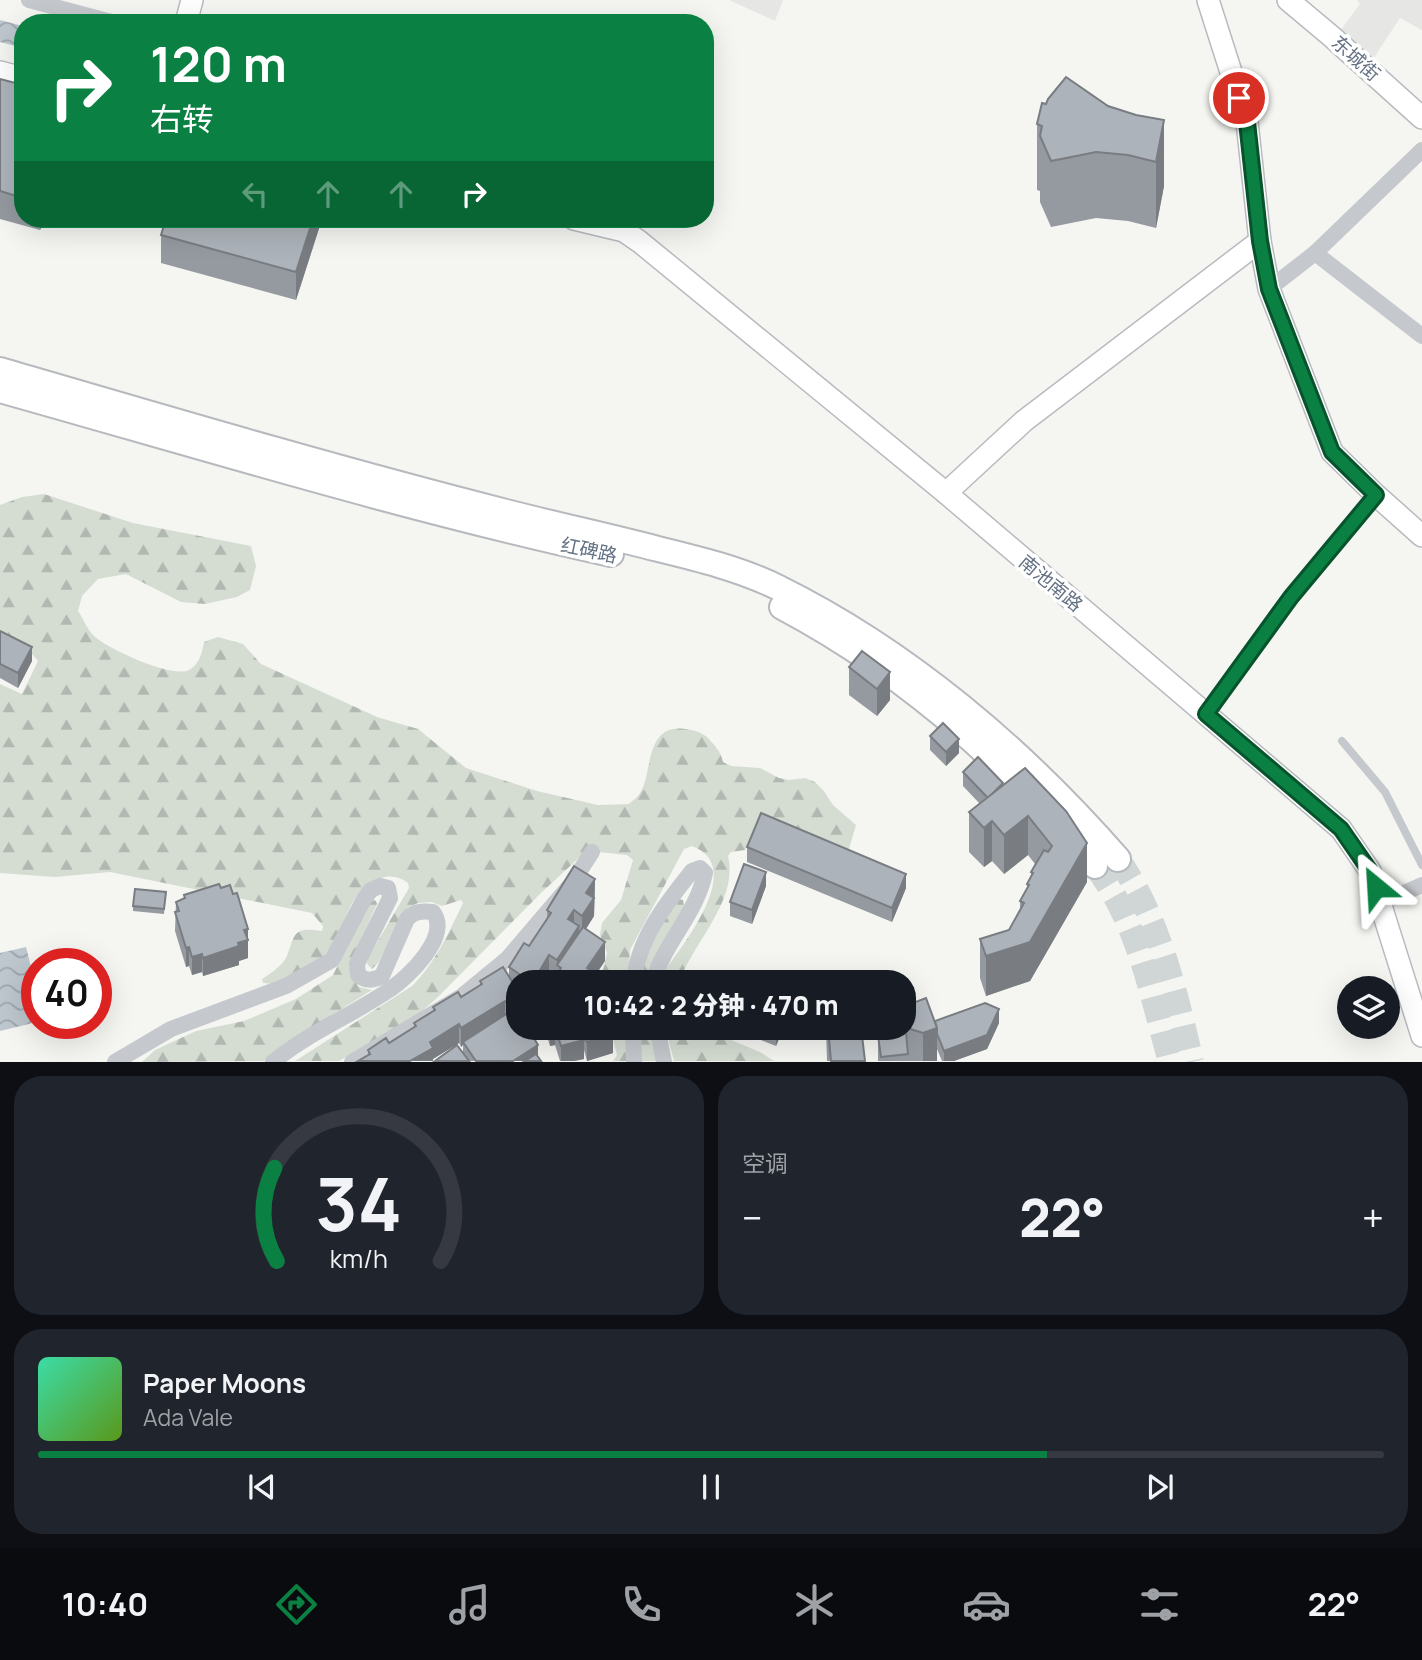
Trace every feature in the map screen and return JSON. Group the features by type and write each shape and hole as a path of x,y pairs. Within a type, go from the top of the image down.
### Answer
{"main road":[{"name":"红碑路","path":"0,370 468,502 693,557 774,585 881,647 929,682 1047,783 1106,862 922,697 846,645 766,599 706,577 495,528 0,390"}],"street":[{"path":"29,0 81,14"},
{"path":"1208,0 1247,122 1260,241 1269,289 1332,452 1422,536"},
{"name":"东城街","path":"1288,0 1422,118"},
{"path":"1269,289 1315,253 1422,150"},
{"name":"南池南路","path":"612,228 624,231 640,242 946,493 1341,829 1370,871 1422,1037"},
{"path":"946,493 1024,421 1260,241"},
{"path":"1315,253 1422,336"},
{"path":"1206,714 1291,597 1376,495"},
{"path":"352,1062 462,996 507,960 572,883 592,852"},
{"path":"637,970 640,954 658,917 692,871 700,868 705,873 703,884 656,970"},
{"path":"1381,903 1422,885"},
{"path":"115,1062 171,1028 286,986 325,965 339,950 371,890 380,886 388,888 390,898 357,964 358,975 364,979 374,980 382,976 411,914 433,912 438,919 439,928 417,965 406,977 273,1062"},
{"path":"634,1040 634,1062"},
{"path":"660,1040 664,1062"}],"lane":[{"path":"1342,741 1385,792 1422,865"}],"shaded area":[{"path":"729,0 783,0 775,21"},
{"path":"1357,0 1422,0 1422,30 1400,18 1373,59 1340,31 1360,4"}],"green space":[{"path":"44,494 133,523 251,546 256,566 250,590 237,597 205,604 181,602 126,574 98,579 82,596 78,611 93,635 124,654 155,666 181,672 196,664 204,642 218,637 243,644 261,664 377,717 418,729 466,768 537,791 598,805 629,804 644,785 652,752 662,734 672,729 695,731 709,739 720,752 723,762 731,766 760,768 779,778 805,778 815,782 833,805 856,825 846,859 759,822 745,850 731,852 728,856 730,872 721,905 685,970 665,970 697,924 712,887 713,870 707,856 692,846 684,849 630,950 629,970 603,970 607,953 600,935 602,923 621,900 633,860 627,855 598,852 581,856 413,1019 339,1061 295,1061 412,986 435,957 463,903 461,900 442,906 431,902 418,903 407,908 379,962 372,969 367,964 368,958 409,888 408,883 399,878 382,878 370,883 354,899 333,944 323,958 283,980 263,983 262,979 285,959 297,933 306,930 322,931 323,926 312,913 110,872 55,877 0,873 0,684 22,694 38,661 32,654 0,637 0,505 22,497"},
{"path":"679,899 683,900 684,906 654,970 641,970 654,938"},
{"path":"374,900 377,904 350,963 350,974 359,987 372,990 295,1038 264,1061 142,1062 155,1050 196,1031 244,1021 296,999 333,975 368,905"},
{"path":"613,1040 629,1040 629,1061 613,1061 617,1055"},
{"path":"638,1040 653,1040 657,1061 639,1061"},
{"path":"668,1040 731,1040 774,1061 674,1061"}],"water":[{"path":"0,20 14,24 14,46 0,42"},
{"path":"21,948 21,1026 0,1031 0,953"}],"building":[{"path":"1066,77 1108,106 1164,120 1156,162 1128,155 1096,152 1051,161 1040,136 1042,126 1037,124 1042,103 1046,104"},
{"path":"0,79 14,83 14,195 0,191"},
{"path":"163,228 310,228 296,272 161,235"},
{"path":"0,631 32,647 18,673 0,664"},
{"path":"862,651 890,672 877,689 849,667"},
{"path":"943,723 959,739 946,752 930,736"},
{"path":"978,757 1003,783 988,798 963,772"},
{"path":"1025,768 1066,811 1087,843 1030,942 986,956 980,939 1009,930 1024,903 1020,901 1029,885 1027,884 1033,873 1031,872 1044,850 1048,852 1052,846 1028,816 1004,835 992,821 984,828 969,812"},
{"path":"761,813 906,874 892,908 747,847"},
{"path":"744,864 766,872 752,910 730,902"},
{"path":"574,866 595,879 586,893 594,898 582,916 574,910 568,919 579,926 557,960 549,955 540,970 513,970 509,967 524,943 529,946 551,913 547,910"},
{"path":"219,884 221,888 230,885 233,894 237,893 248,929 244,930 248,940 238,943 239,946 203,958 202,954 192,957 189,947 186,948 175,912 179,911 176,902 185,898 184,895"},
{"path":"135,889 166,892 164,909 133,906"},
{"path":"583,927 605,942 587,968 590,970 560,970 557,965"},
{"path":"503,967 506,972 506,1002 461,1028 459,1024 430,1042 433,1048 410,1061 358,1061 370,1054 368,1050 386,1038 389,1043 416,1026 414,1023 435,1010 433,1007 458,992 461,997 482,984 480,981"},
{"path":"926,998 937,1028 923,1033 916,1031 916,1002"},
{"path":"985,1003 999,1009 987,1035 944,1051 935,1021"},
{"path":"506,1014 506,1040 535,1040 538,1045 513,1061 476,1061 463,1042"},
{"path":"559,1040 584,1040 561,1046"},
{"path":"829,1040 863,1040 865,1061 831,1061"},
{"path":"879,1040 907,1040 908,1054 881,1057"},
{"path":"457,1045 469,1061 435,1061"},
{"path":"536,1054 541,1061 525,1061"}],"tunnel":[{"path":"1118,859 1145,905 1155,931 1172,983 1192,1062"},
{"path":"1095,866 1110,888 1133,935 1170,1062"}],"route":[{"path":"1239,98 1247,122 1260,241 1269,289 1304,373 1332,452 1376,495 1291,597 1206,714 1341,829 1370,871 1376,887"}]}
